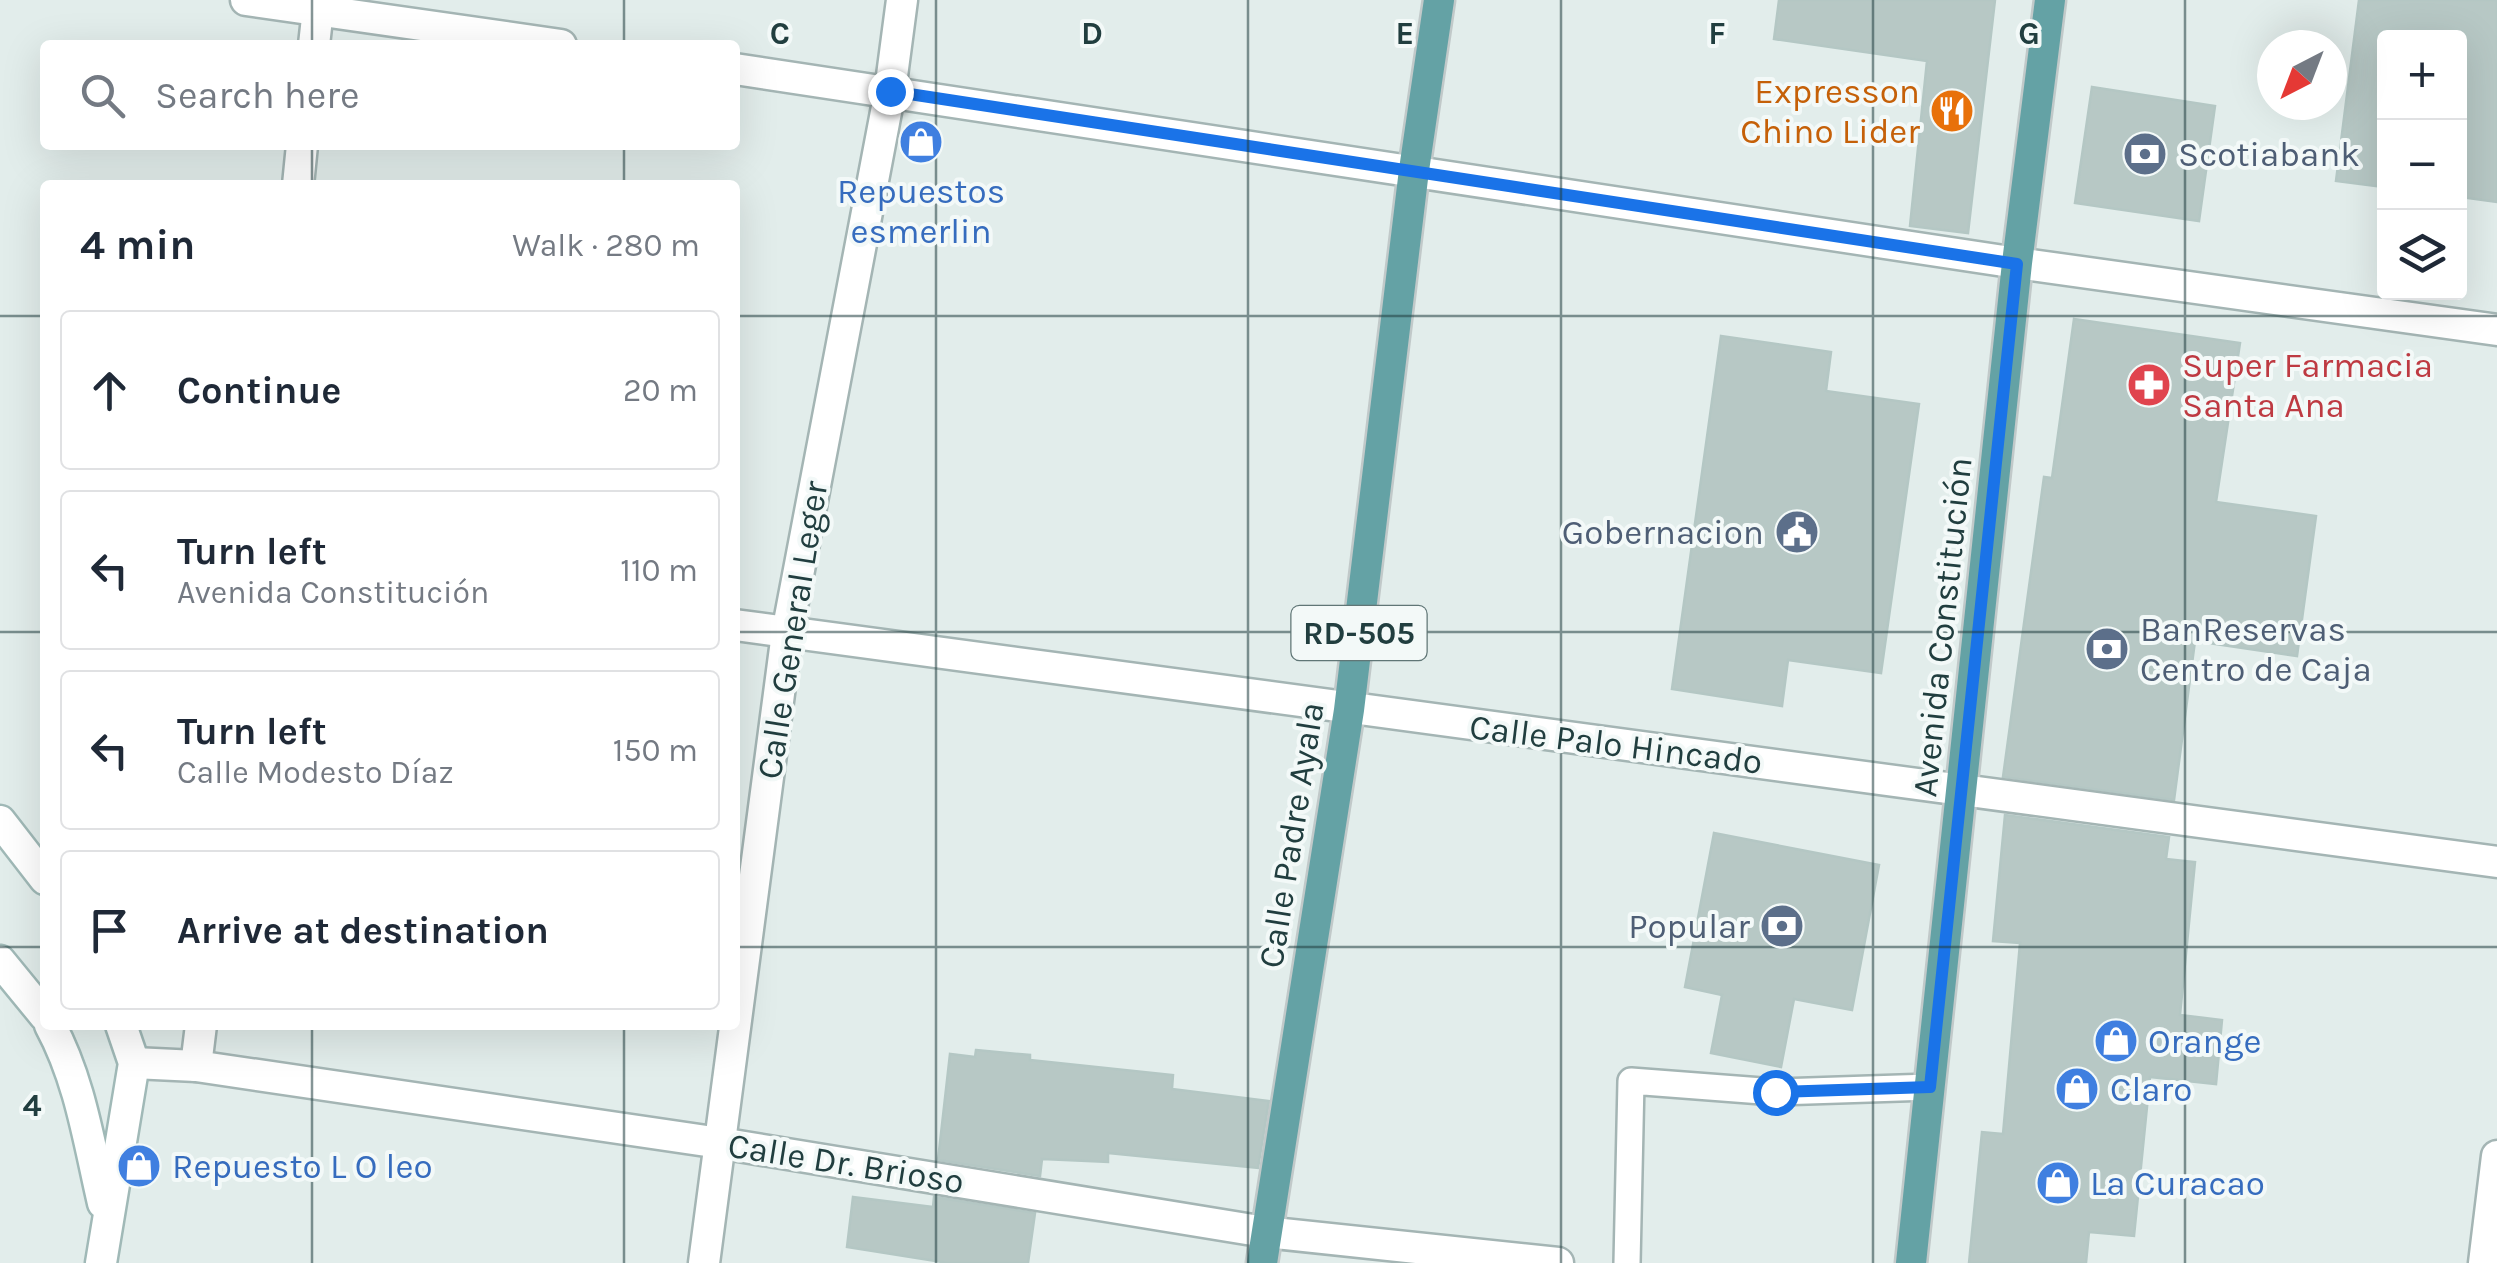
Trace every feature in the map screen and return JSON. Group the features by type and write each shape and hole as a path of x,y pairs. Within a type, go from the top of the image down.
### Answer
{"main road":[{"name":"Calle Padre Ayala","path":"1262,1263 1349,710 1414,170 1439,0"},
{"name":"Avenida Constitución","path":"1911,1263 2017,264 2050,0"}],"street":[{"path":"246,0 318,5 531,40"},
{"name":"Calle General Leger","path":"740,991 787,633 890,91 902,0"},
{"path":"314,40 318,5"},
{"path":"740,71 2017,264 2497,330"},
{"path":"298,180 302,150"},
{"name":"Calle Palo Hincado","path":"740,627 2497,862"},
{"path":"0,821 40,873"},
{"path":"0,961 40,1010"},
{"path":"53,1030 76,1084 106,1216"},
{"path":"101,1263 134,1063 124,1030"},
{"path":"196,1066 200,1030"},
{"name":"Calle General Leger","path":"704,1263 735,1030"},
{"name":"Calle Dr. Brioso","path":"134,1063 196,1066 720,1143 1265,1232 1558,1263"},
{"path":"2484,1263 2497,1156"}],"lane":[{"path":"1627,1263 1631,1081 1775,1092 1930,1087"}],"building":[{"path":"1779,0 1995,0 1968,233 1910,226 1927,61 1774,39"},
{"path":"2359,0 2497,0 2497,202 2467,198 2467,30 2377,30 2377,186 2336,181 2344,120 2347,120"},
{"name":"Scotiabank","path":"2092,87 2215,106 2199,221 2075,203"},
{"name":"BanReservas Centro de Caja","path":"2074,319 2240,343 2216,502 2316,516 2297,656 2195,641 2174,800 2003,777 2044,477 2052,478"},
{"name":"Gobernacion","path":"1721,336 1831,352 1826,391 1919,404 1881,673 1788,660 1782,706 1672,689"},
{"path":"2005,815 2169,837 2166,859 2195,862 2180,1015 2222,1020 2216,1084 2150,1077 2134,1236 2089,1232 2086,1263 1969,1263 1982,1132 2003,1134 2020,943 1993,941"},
{"name":"Popular","path":"1714,833 1879,865 1852,1010 1794,999 1781,1067 1711,1053 1722,995 1685,987"},
{"path":"976,1050 1030,1055 1030,1060 1173,1075 1172,1089 1269,1101 1258,1168 1108,1153 1108,1162 1042,1159 1040,1176 938,1160 950,1054 975,1057"},
{"path":"853,1197 933,1207 934,1197 1035,1213 1028,1263 948,1263 847,1247"}],"place":[{"name":"Expresson Chino Lider","path":"1952,111"},
{"name":"Repuestos esmerlin","path":"921,142"},
{"name":"Scotiabank","path":"2145,154"},
{"name":"Super Farmacia Santa Ana","path":"2149,385"},
{"name":"Gobernacion","path":"1797,532"},
{"name":"BanReservas Centro de Caja","path":"2107,649"},
{"name":"Popular","path":"1782,926"},
{"name":"Orange","path":"2116,1041"},
{"name":"Claro","path":"2077,1089"},
{"name":"Repuesto L O leo","path":"139,1166"},
{"name":"La Curacao","path":"2058,1183"}],"route":[{"path":"890,91 2017,264 1930,1087 1775,1092"}]}
